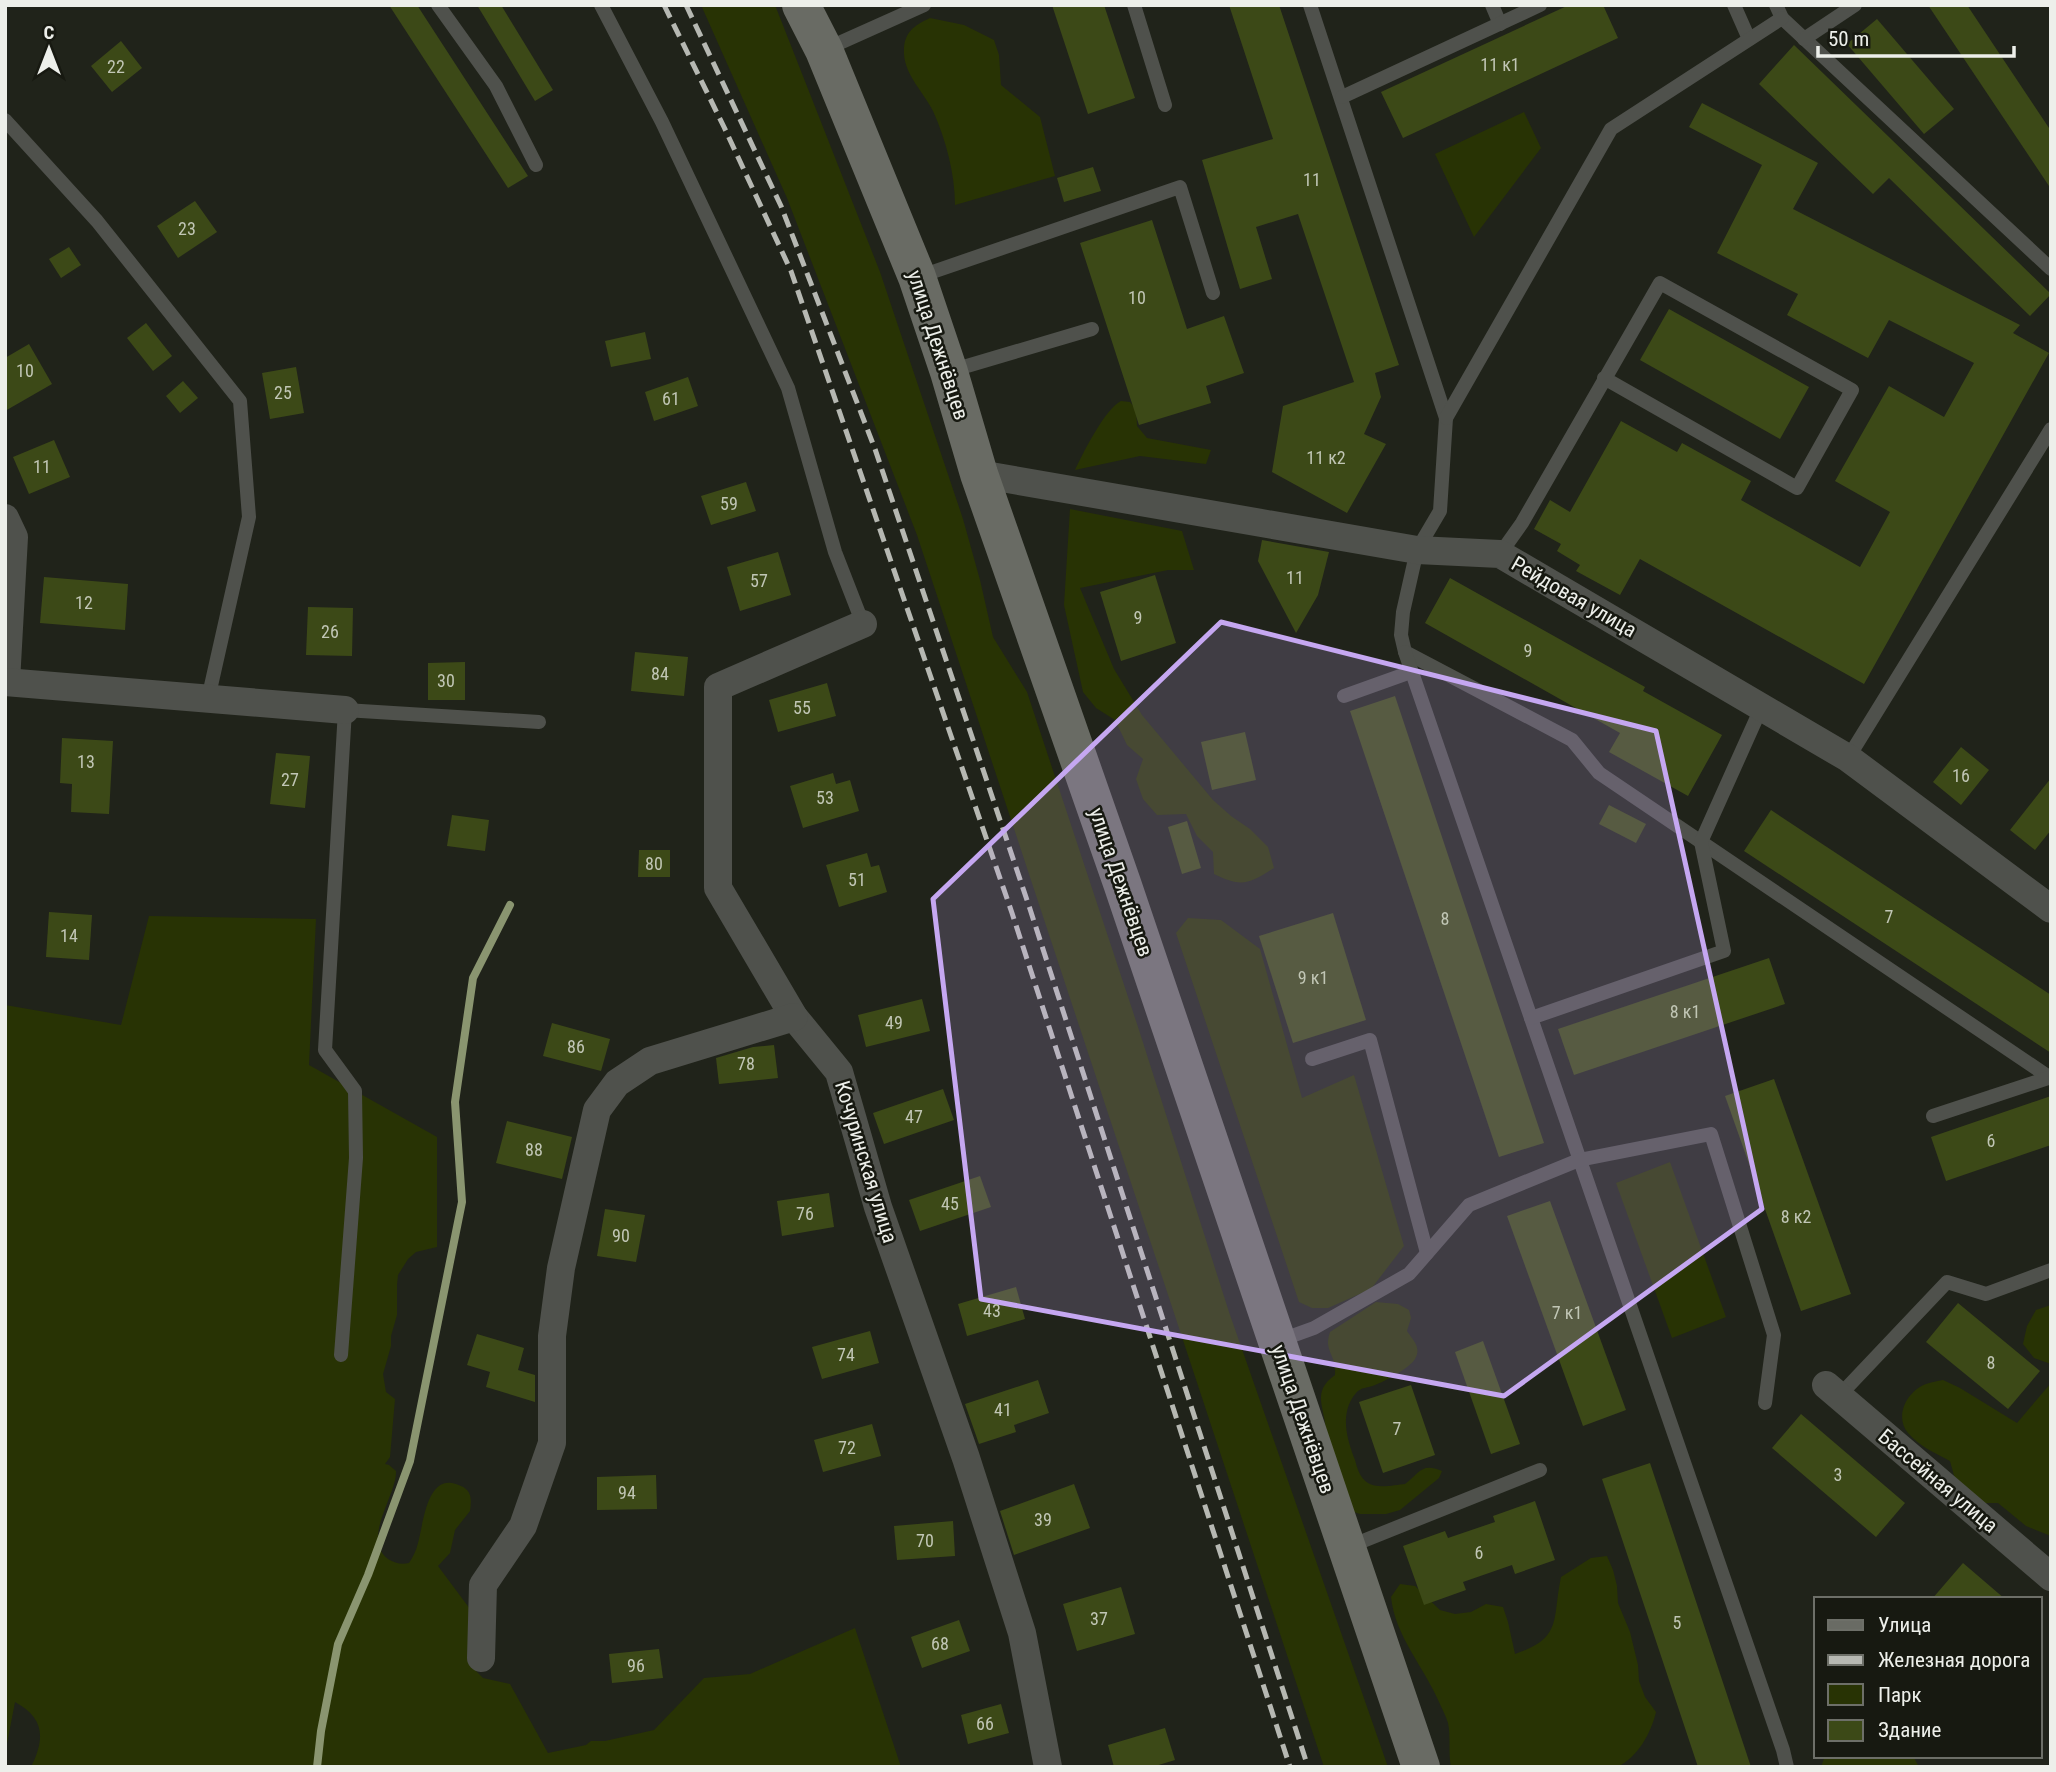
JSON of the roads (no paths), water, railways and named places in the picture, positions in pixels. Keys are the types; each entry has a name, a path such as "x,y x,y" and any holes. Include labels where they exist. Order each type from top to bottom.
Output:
{"main road":[{"name":"улица Дежнёвцев","path":"800,5 824,50 917,277 979,474 1122,883 1421,1767"}],"street":[{"name":"Рейдовая улица","path":"979,474 1417,550 1500,554 1848,758 2051,909"},
{"path":"5,518 15,537 6,686 345,710"},
{"name":"Кочуринская улица","path":"863,624 718,687 718,888 794,1017 839,1072 878,1207 966,1458 1021,1633 1048,1767"},
{"path":"481,1658 483,1585 523,1526 552,1443 552,1336 561,1268 597,1110 617,1083 650,1061 794,1017"},
{"name":"Бассейная улица","path":"1832,1390 2051,1577"}],"lane":[{"path":"438,5 496,86 536,165"},
{"path":"601,5 662,122 788,388 835,552 863,624"},
{"path":"1134,5 1164,105"},
{"path":"1310,5 1446,418 1440,511 1417,550 1403,612 1401,635 1405,652 1787,1767"},
{"path":"1492,5 1500,24"},
{"path":"1342,97 1540,5"},
{"path":"1734,5 1749,39"},
{"path":"1804,39 1855,5"},
{"path":"824,50 920,6"},
{"path":"1446,418 1611,129 1749,39 1779,11 1804,39 2051,269"},
{"path":"5,120 97,222 240,401 248,517 208,699"},
{"path":"917,277 1180,187 1213,293"},
{"path":"1500,554 1522,523 1604,378 1660,283 1852,390 1797,488 1604,378"},
{"path":"948,372 1093,329"},
{"path":"1848,758 2051,429"},
{"path":"1405,652 1572,740 1599,774 2050,1077"},
{"path":"1344,696 1411,672"},
{"path":"1531,1018 1724,951 1701,842 1762,706"},
{"path":"341,1355 356,1158 355,1091 324,1050 345,710 539,722"},
{"path":"1312,1059 1370,1040 1427,1253"},
{"path":"1933,1116 2050,1077"},
{"path":"1277,1342 1314,1328 1409,1274 1469,1205 1580,1160 1711,1134 1774,1335 1765,1403"},
{"path":"1832,1390 1947,1282 1986,1294 2051,1270"},
{"path":"1347,1547 1540,1470"}],"waterway":[{"path":"317,1767 321,1731 338,1644 368,1575 410,1461 462,1202 455,1102 473,978 510,905"}],"railway":[{"path":"664,5 791,271 1012,913 1290,1767"},
{"path":"686,5 781,206 875,449 1030,909 1308,1767"}]}
